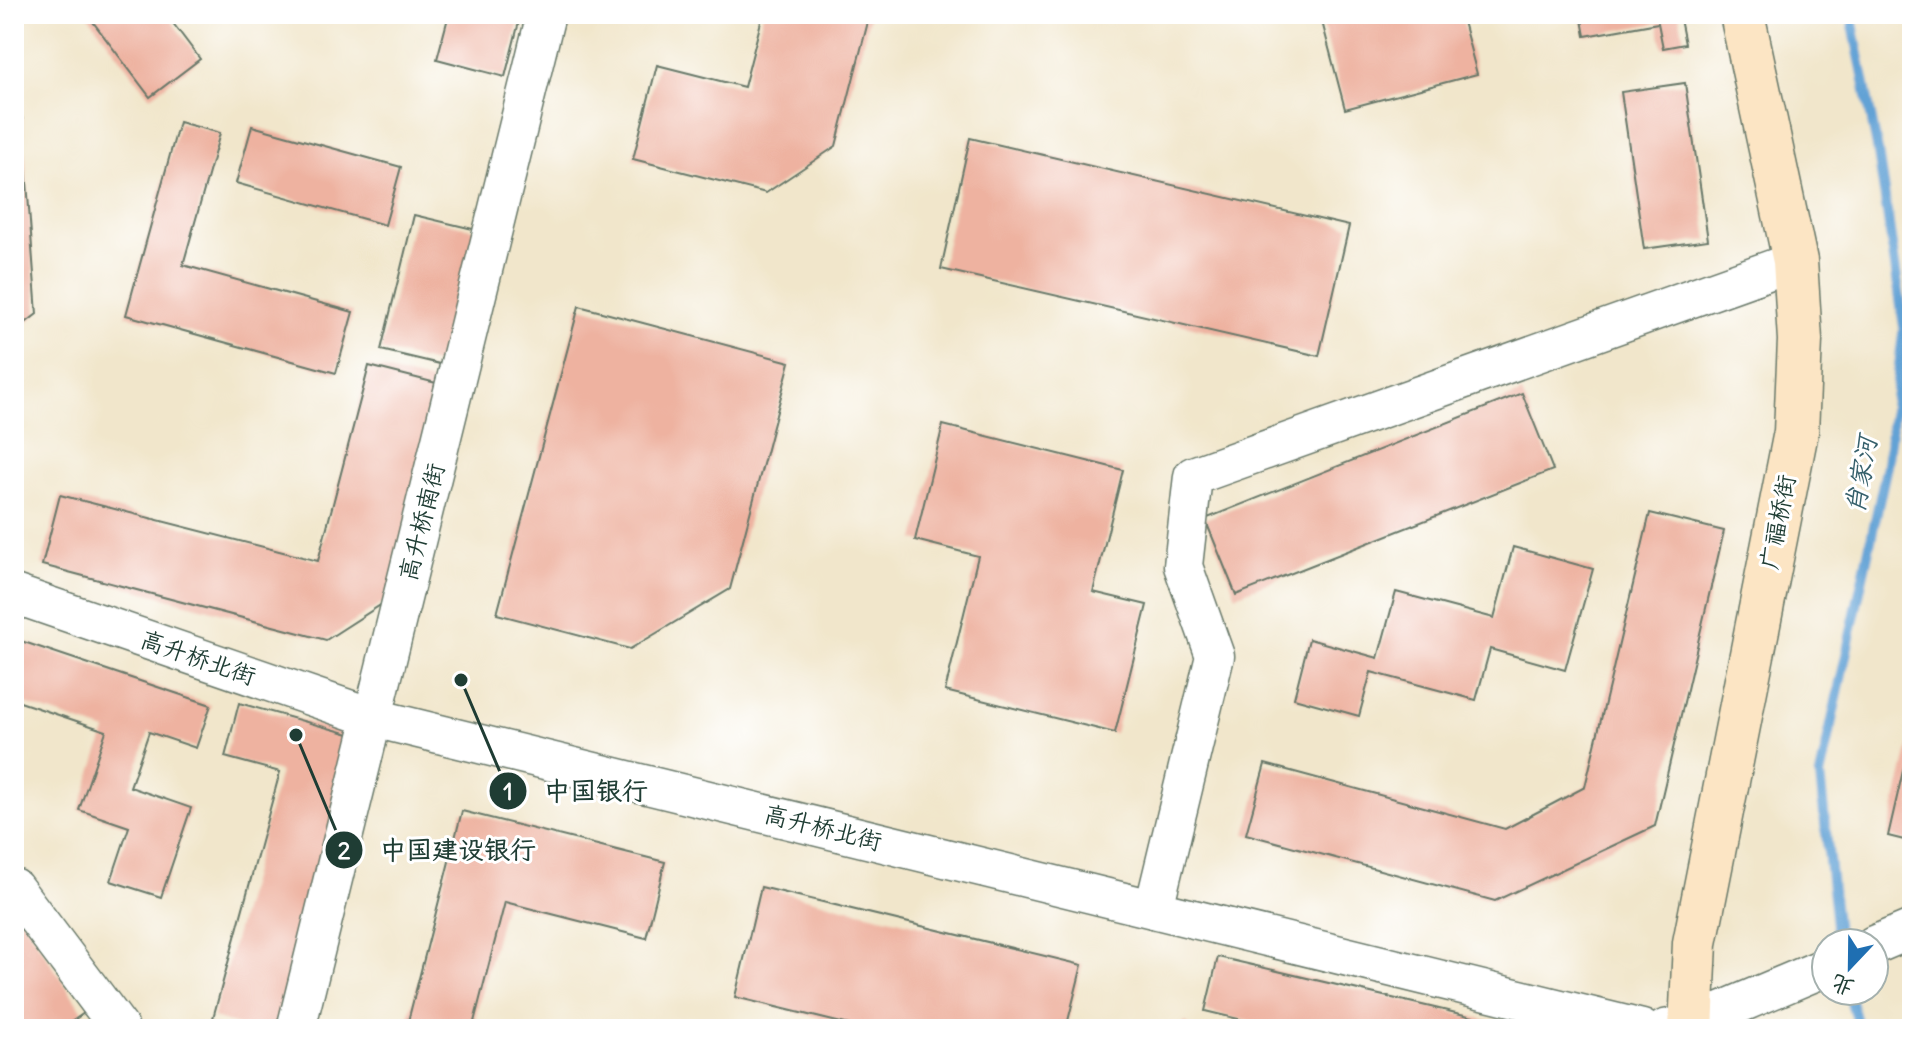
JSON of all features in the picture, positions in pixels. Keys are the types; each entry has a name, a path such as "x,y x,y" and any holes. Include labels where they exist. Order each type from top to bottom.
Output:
{"main road":[{"name":"广福桥街","path":"1682,1027 1695,943 1796,432 1800,340 1795,261 1742,14"}],"street":[{"name":"高升桥南街","path":"296,1029 546,14"},
{"path":"1154,908 1215,656 1183,566 1193,476 1795,261"},
{"name":"高升桥北街","path":"14,594 374,718 1642,1029"},
{"path":"14,888 120,1029"},
{"path":"1890,938 1912,929"},
{"path":"1682,1027 1810,973"}],"building":[{"path":"87,14 166,14 200,59 150,97"},
{"path":"449,14 521,14 505,77 437,59"},
{"path":"763,14 870,14 836,146 766,193 633,159 657,65 744,87"},
{"path":"1320,14 1461,14 1477,74 1345,109"},
{"path":"1581,14 1679,14 1685,44 1663,48 1658,23 1585,36"},
{"path":"14,37 37,314 14,332"},
{"path":"1685,83 1708,240 1644,249 1621,92"},
{"path":"179,122 220,133 183,265 353,312 336,373 126,315"},
{"path":"252,126 401,167 385,225 236,183"},
{"path":"970,138 1349,226 1319,356 941,269"},
{"path":"414,215 477,230 444,365 381,350"},
{"path":"579,306 790,362 730,589 630,649 497,614"},
{"path":"369,366 444,385 388,600 326,640 42,565 60,495 318,561"},
{"path":"1522,393 1553,470 1236,595 1205,519"},
{"path":"943,425 1123,470 1093,592 1147,605 1115,733 945,691 978,556 915,540"},
{"path":"1650,513 1724,531 1655,826 1495,901 1246,834 1265,764 1505,829 1585,787"},
{"path":"1513,547 1593,569 1565,670 1490,649 1476,700 1371,672 1359,716 1294,698 1309,639 1378,658 1396,592 1494,618"},
{"path":"18,640 211,705 196,748 149,732 130,787 191,808 161,897 111,881 129,827 79,810 106,731 14,700 14,653"},
{"path":"239,703 360,737 280,1029 251,1029 213,1018 280,772 225,757"},
{"path":"1912,736 1912,842 1888,836"},
{"path":"462,811 665,862 646,938 505,902 474,1022 497,1029 406,1029"},
{"path":"761,887 1082,965 1066,1029 866,1029 735,997"},
{"path":"14,908 84,1013 61,1029 14,1029"},
{"path":"1218,957 1520,1029 1280,1029 1205,1011"},
{"path":"1187,1022 1189,1029 1171,1029"}],"waterway":[{"name":"肖家河","path":"1836,927 1820,776 1887,465 1904,326 1878,152 1851,14"},
{"name":"肖家河","path":"1853,1007 1859,1029"}],"place":[{"name":"中国银行","path":"461,680"},
{"name":"中国建设银行","path":"296,735"}]}
